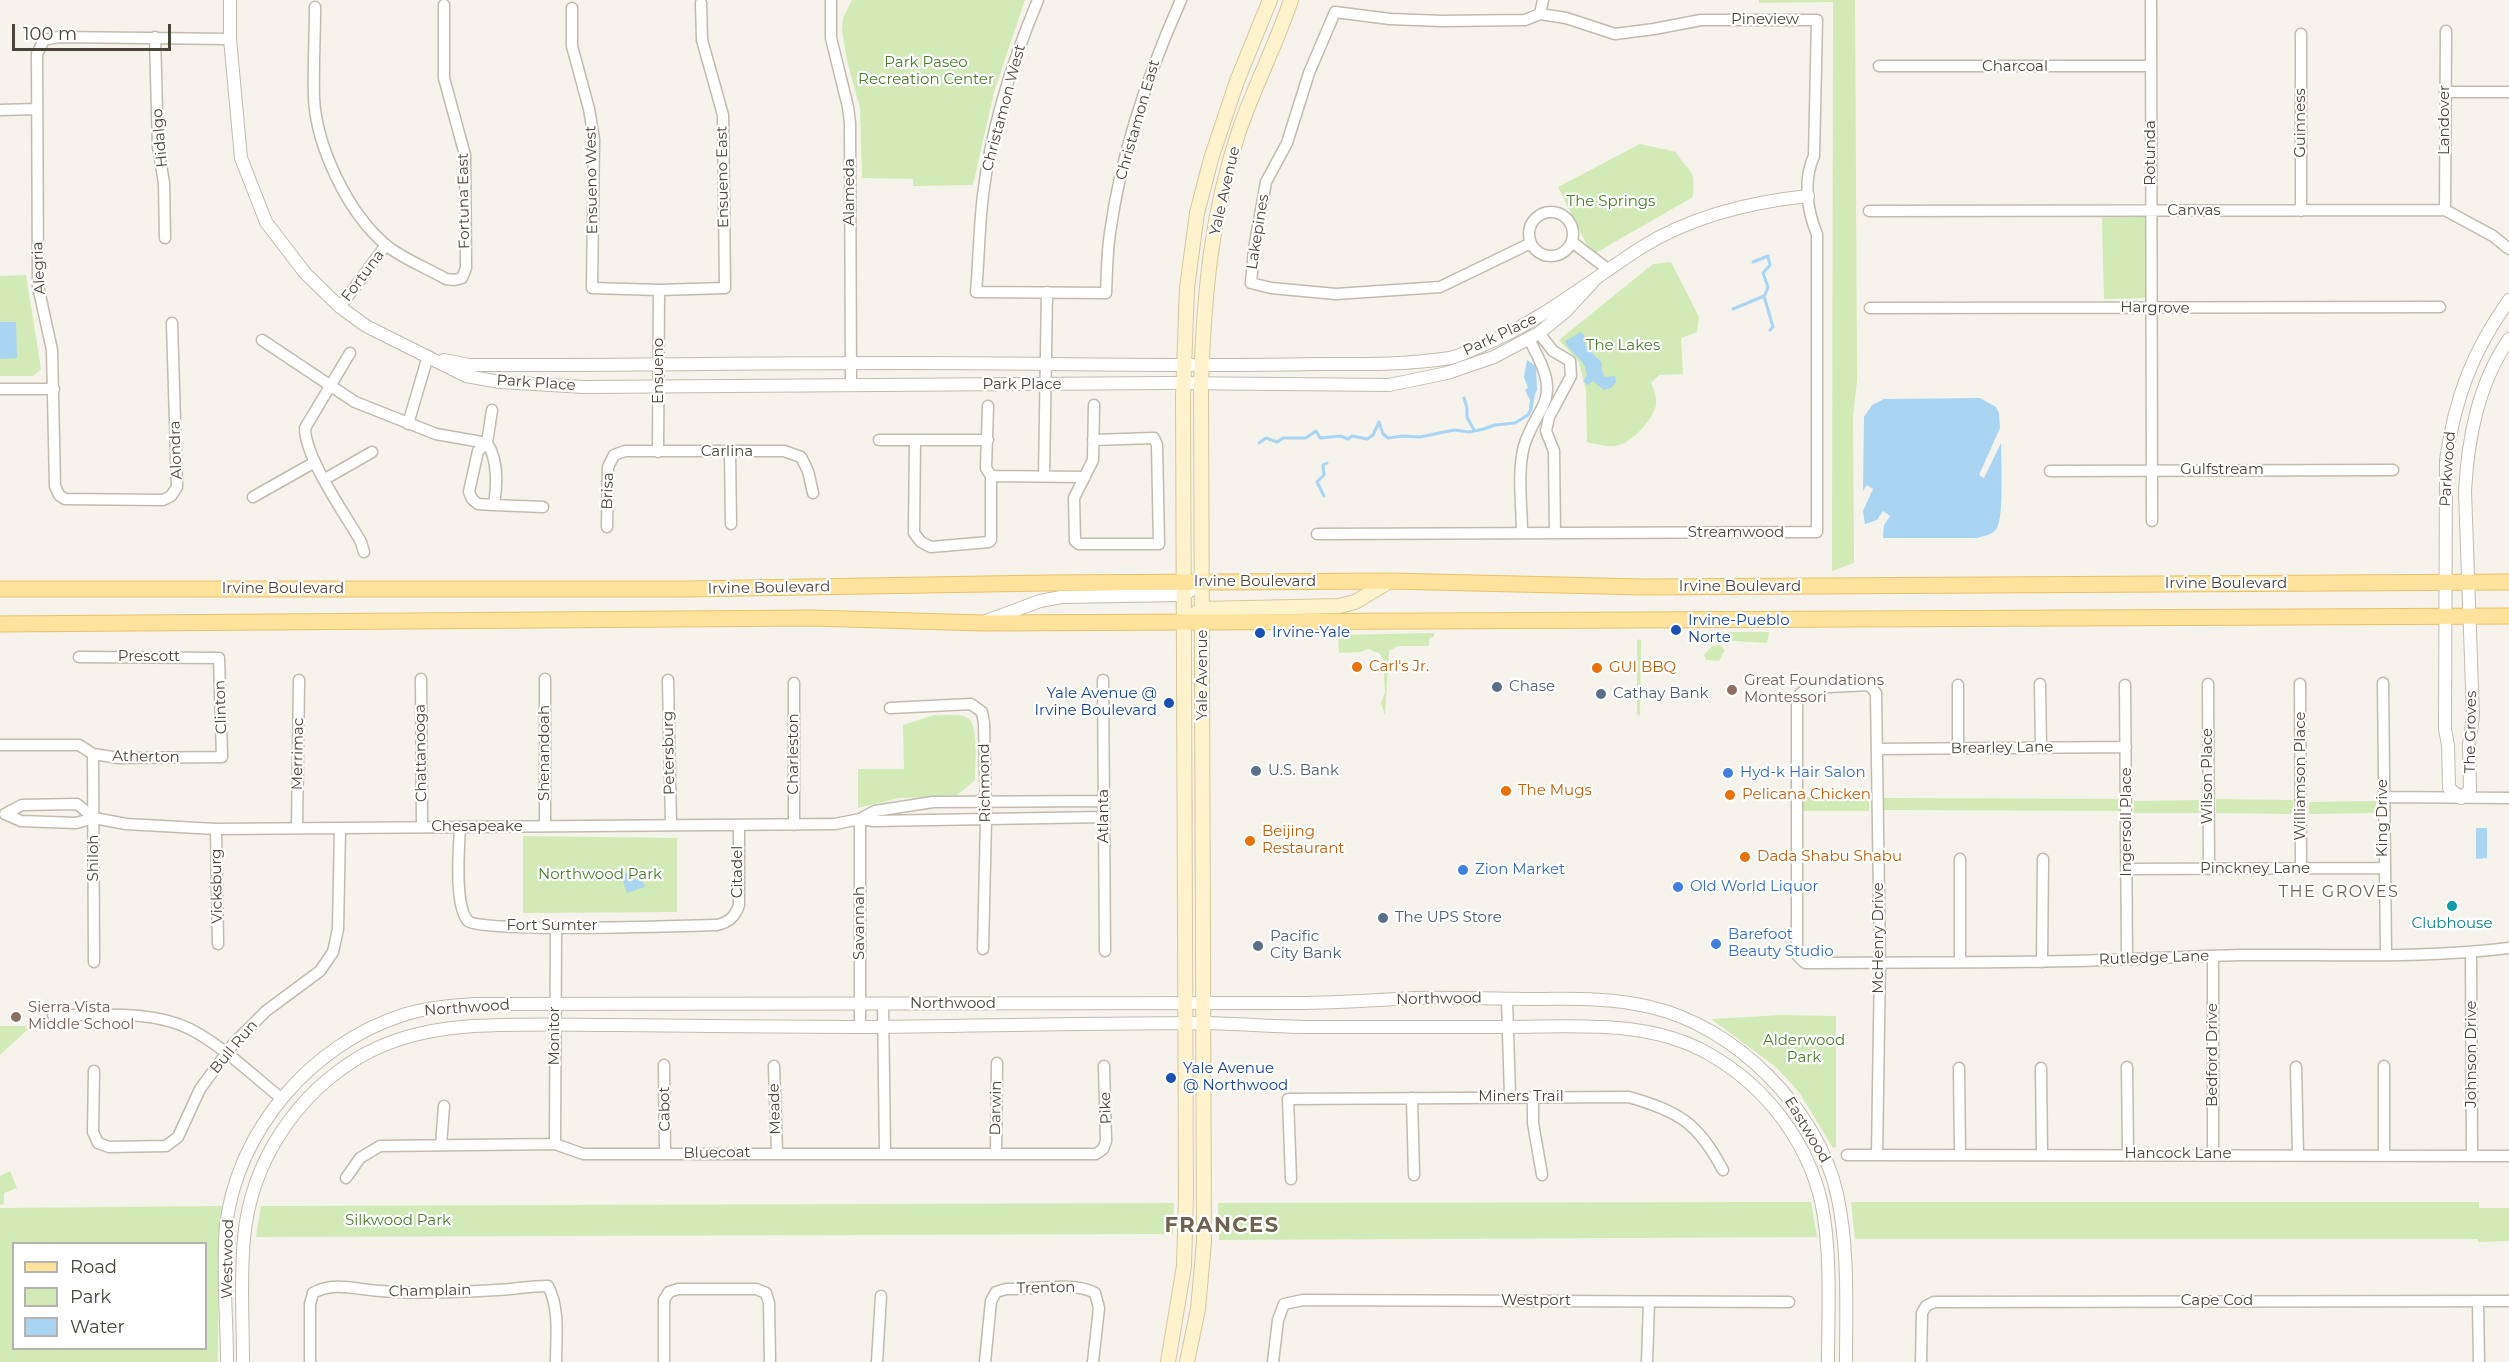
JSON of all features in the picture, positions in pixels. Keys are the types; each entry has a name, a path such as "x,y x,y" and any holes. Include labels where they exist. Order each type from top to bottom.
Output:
{"main road":[{"name":"Yale Avenue","path":"1168,1362 1180,1300 1185,1241 1183,366 1188,279 1197,213 1211,159 1233,92 1270,0"},
{"name":"Yale Avenue","path":"1187,1362 1198,1309 1204,1242 1201,383 1206,283 1225,180 1239,132 1291,0"},
{"name":"Irvine Boulevard","path":"0,589 1184,589 1202,582 1390,581 1619,587 2509,582"},
{"path":"1202,615 1339,606 1354,602 1390,581"},
{"name":"Irvine Boulevard","path":"0,624 777,618 982,623 1184,622 1202,615 2509,616"}],"street":[{"name":"Park Place","path":"230,0 230,39 241,158 266,222 305,273 340,307 389,339 466,376 500,381 584,387 1183,383 1389,385 1447,373 1494,357 1534,336 1566,311 1592,283"},
{"name":"Alameda","path":"831,0 831,38 849,115 851,386"},
{"name":"Christamon West","path":"1038,0 1024,35 992,143 983,195 976,292 1047,292"},
{"name":"Christamon East","path":"1047,292 1106,292 1110,234 1124,160 1155,59 1181,0"},
{"path":"1540,14 1544,0"},
{"name":"Rotunda","path":"2151,0 2152,521"},
{"name":"Ensueno East","path":"659,291 725,288 723,115 702,40 701,3"},
{"name":"Fortuna East","path":"386,245 446,279 462,278 466,268 465,155 444,78 444,5"},
{"path":"315,7 314,101 320,131 341,188 361,218 386,245"},
{"name":"Ensueno West","path":"572,8 572,45 579,77 590,109 594,139 592,288 659,291"},
{"name":"Pineview","path":"1335,12 1390,19 1443,21 1525,20 1540,14 1566,18 1615,34 1701,20 1817,20 1814,156 1809,168 1808,196"},
{"name":"Lakepines","path":"1335,12 1309,73 1287,143 1266,182 1251,270 1251,283 1271,288 1336,294 1440,287 1531,243"},
{"name":"Landover","path":"2445,210 2446,31"},
{"name":"Guinness","path":"2301,34 2301,211"},
{"path":"155,37 230,39"},
{"name":"Alegria","path":"59,495 55,486 52,350 38,286 37,54 44,40 155,37"},
{"name":"Hidalgo","path":"155,37 158,147 164,183 165,238"},
{"name":"Charcoal","path":"1879,66 2151,66"},
{"path":"2445,92 2509,92"},
{"path":"0,110 37,109"},
{"name":"Park Place","path":"428,356 469,365 1045,364 1183,366 1390,363 1452,357 1512,333 1592,283 1651,242 1697,220 1734,208 1774,199 1808,196"},
{"name":"Streamwood","path":"1317,534 1817,532 1817,234 1810,217 1808,196"},
{"name":"Canvas","path":"1869,211 2445,210 2493,236 2509,249"},
{"path":"1548,212 1561,214 1566,218 1572,230 1572,242 1567,249 1555,256 1540,253 1531,243 1529,236 1532,224 1536,218 1548,212"},
{"path":"1572,242 1609,270"},
{"name":"Fortuna","path":"340,307 386,245"},
{"name":"Ensueno","path":"658,452 659,291"},
{"path":"1044,477 1047,292"},
{"name":"Parkwood","path":"2444,615 2446,460 2452,422 2462,384 2477,350 2509,300"},
{"name":"Hargrove","path":"1870,308 2440,307"},
{"name":"Alondra","path":"59,495 65,499 153,501 171,496 177,487 172,324"},
{"path":"1534,336 1570,361 1571,376 1549,417 1546,430 1554,451 1555,533"},
{"path":"1522,533 1522,458 1532,426 1543,406 1547,383 1534,336"},
{"name":"Parkwood","path":"2469,581 2465,491 2472,424 2493,367 2509,339"},
{"path":"262,340 354,402 436,434 487,443 493,452 496,492 494,505"},
{"path":"350,353 305,428 305,438 315,462 361,542 364,552"},
{"path":"408,424 428,356"},
{"path":"0,389 54,389"},
{"path":"1093,440 1154,438 1157,445 1158,544 1079,544 1075,541 1074,498 1093,460 1093,440 1094,405"},
{"path":"915,440 914,533 921,542 931,547 988,542 991,540 991,476 986,468 988,406"},
{"path":"492,410 487,443 478,451 469,492 472,499 478,504 543,507"},
{"path":"879,440 988,440"},
{"name":"Carlina","path":"614,455 625,451 784,451 801,457 808,471 813,494"},
{"path":"325,479 372,452"},
{"path":"730,452 730,524"},
{"name":"Brisa","path":"607,528 608,466 614,455"},
{"path":"253,497 315,462"},
{"name":"Gulfstream","path":"2050,471 2393,470"},
{"path":"991,476 1085,477"},
{"name":"The Groves","path":"2444,615 2444,715 2448,745 2449,788 2461,798 2470,790 2469,745 2473,716 2469,581"},
{"path":"982,623 1040,601 1061,597 1184,589"},
{"name":"Prescott","path":"79,657 219,658"},
{"name":"Clinton","path":"219,658 222,757"},
{"name":"Chattanooga","path":"421,679 422,827"},
{"name":"Shenandoah","path":"545,679 545,826"},
{"name":"Merrimac","path":"297,828 298,680"},
{"name":"Petersburg","path":"668,680 670,825"},
{"name":"Atlanta","path":"1103,680 1105,951"},
{"name":"Charleston","path":"794,683 794,825"},
{"name":"King Drive","path":"2383,683 2383,868 2386,954"},
{"path":"2040,684 2041,747"},
{"name":"Wilson Place","path":"2208,684 2209,869"},
{"name":"Williamson Place","path":"2300,684 2301,868"},
{"path":"1958,685 1958,748"},
{"name":"Ingersoll Place","path":"2125,685 2127,958"},
{"name":"McHenry Drive","path":"1800,960 1797,956 1797,703 1804,690 1813,686 1872,687 1876,693 1880,962 1878,1155"},
{"name":"Richmond","path":"890,708 971,704 982,712 986,820 983,949"},
{"name":"Atherton","path":"0,745 79,745 93,754 119,758 222,757"},
{"name":"Brearley Lane","path":"1877,749 2126,747"},
{"name":"Shiloh","path":"93,754 94,962"},
{"path":"2384,797 2509,798"},
{"name":"Chesapeake","path":"94,818 77,804 22,805 5,814 21,821 76,823 94,818 126,824 216,829 794,825 835,824 860,819 875,811 933,802 1104,801"},
{"name":"Chesapeake","path":"860,819 874,821 1104,818"},
{"name":"Savannah","path":"860,819 860,1027"},
{"name":"Citadel","path":"733,918 738,905 739,825"},
{"name":"Fort Sumter","path":"460,827 460,905 467,920 479,926 717,925 733,918"},
{"name":"Bull Run","path":"94,1071 93,1132 98,1143 109,1147 166,1146 178,1137 200,1089 225,1053 266,1011 320,971 333,952 338,929 340,828"},
{"name":"Vicksburg","path":"216,829 218,944"},
{"path":"1960,859 1960,961"},
{"path":"2042,962 2043,859"},
{"name":"Pinckney Lane","path":"2127,869 2383,868"},
{"name":"Monitor","path":"555,1144 556,927"},
{"name":"Rutledge Lane","path":"1800,960 1805,963 2042,962 2213,956 2471,953 2509,948"},
{"name":"Johnson Drive","path":"2471,953 2472,1154"},
{"name":"Bedford Drive","path":"2213,956 2213,1154"},
{"path":"1506,999 1510,1096"},
{"name":"Northwood","path":"281,1098 316,1065 348,1041 380,1024 404,1014 437,1007 475,1004 1203,1003 1506,999 1607,1000 1652,1007"},
{"path":"883,1004 885,1152"},
{"name":"Eastwood","path":"1652,1007 1702,1027 1733,1046 1767,1074 1787,1095 1821,1148 1830,1169 1841,1216 1845,1250 1846,1362"},
{"path":"53,1016 148,1017 188,1028 225,1053 281,1098"},
{"name":"Northwood","path":"297,1109 341,1069 390,1041 418,1033 460,1028 555,1025 860,1027 1203,1023 1325,1028 1617,1028 1645,1032"},
{"name":"Eastwood","path":"1645,1032 1690,1044 1712,1056 1751,1083 1792,1132 1805,1156 1822,1206 1826,1235 1828,1362"},
{"name":"Darwin","path":"996,1153 997,1063"},
{"name":"Cabot","path":"664,1065 665,1153"},
{"name":"Meade","path":"774,1066 777,1152"},
{"name":"Pike","path":"1103,1149 1106,1132 1104,1066"},
{"path":"2384,1066 2384,1154"},
{"path":"2127,1067 2128,1154"},
{"path":"2296,1067 2298,1154"},
{"path":"1959,1068 1960,1155"},
{"path":"2041,1068 2042,1154"},
{"path":"1533,1097 1533,1123 1542,1175"},
{"name":"Miners Trail","path":"1291,1179 1288,1099 1629,1097 1681,1116 1700,1133 1723,1170"},
{"name":"Westwood","path":"227,1362 226,1226 236,1174 258,1133 281,1098"},
{"path":"1412,1098 1414,1175"},
{"path":"441,1145 444,1106"},
{"name":"Westwood","path":"243,1362 243,1257 246,1220 253,1190 267,1155 297,1109"},
{"name":"Bluecoat","path":"346,1178 360,1158 380,1146 555,1144 583,1154 885,1152 1096,1154 1103,1149"},
{"name":"Hancock Lane","path":"1847,1155 2472,1154 2509,1156"},
{"name":"Champlain","path":"310,1362 310,1304 313,1293 324,1287 336,1286 381,1291 499,1290 548,1286 556,1306 556,1362"},
{"name":"Trenton","path":"985,1362 991,1301 996,1292 1006,1289 1074,1287 1086,1288 1095,1293 1099,1308 1093,1362"},
{"path":"664,1362 664,1300 669,1292 678,1289 756,1289 766,1293 769,1303 770,1362"},
{"path":"877,1362 881,1296"},
{"name":"Westport","path":"1273,1362 1278,1320 1284,1304 1303,1300 1789,1302"},
{"path":"2478,1301 2479,1362"},
{"name":"Cape Cod","path":"1921,1362 1921,1322 1926,1306 1934,1302 2509,1301"},
{"path":"1647,1362 1649,1302"}],"green space":[{"name":"Park Paseo Recreation Center","path":"852,0 1025,0 994,92 973,185 913,186 913,179 862,178 860,108 847,61 842,31 843,18"},
{"path":"1759,0 1855,0 1857,380 1853,417 1854,563 1832,571 1833,2 1759,3"},
{"name":"The Springs","path":"1640,144 1676,152 1693,177 1693,197 1592,255 1558,187"},
{"path":"2145,217 2147,298 2104,299 2102,218"},
{"name":"The Lakes","path":"1671,262 1699,317 1697,332 1681,338 1683,374 1659,375 1651,383 1656,405 1650,418 1634,437 1621,445 1612,446 1587,442 1586,390 1579,362 1559,340 1653,264"},
{"path":"26,275 41,369 33,376 0,376 0,276"},
{"path":"1703,632 1769,632 1767,643 1703,639"},
{"path":"1434,633 1434,637 1429,638 1429,646 1398,646 1389,651 1385,715 1381,703 1385,692 1383,659 1380,654 1369,649 1339,653 1338,635"},
{"path":"1640,639 1640,716 1637,714 1637,641"},
{"path":"1720,645 1725,650 1719,661 1706,660 1704,655 1712,646"},
{"path":"934,715 965,716 971,722 976,746 975,780 956,796 899,798 858,808 858,769 904,769 903,725"},
{"path":"1802,797 1869,797 1869,811 1802,811"},
{"path":"1883,798 2119,799 2119,811 1883,810"},
{"path":"2216,799 2293,800 2293,814 2216,813"},
{"path":"2201,800 2201,813 2134,813 2134,801"},
{"path":"2376,801 2376,813 2309,814 2309,802"},
{"name":"Northwood Park","path":"523,836 677,838 677,912 523,913"},
{"name":"Alderwood Park","path":"1782,1015 1836,1016 1836,1147 1833,1148 1799,1092 1776,1067 1711,1019"},
{"path":"0,1026 26,1026 27,1030 0,1055"},
{"path":"10,1171 17,1188 4,1193 4,1204 0,1205 0,1176"},
{"path":"1811,1202 1817,1237 1219,1240 1218,1203"},
{"path":"1851,1202 2479,1202 2479,1208 2509,1208 2509,1241 2478,1242 2478,1239 1855,1239"},
{"name":"Silkwood Park","path":"1174,1203 1173,1234 256,1237 261,1206"},
{"path":"224,1206 219,1240 218,1362 0,1362 0,1208"}],"water":[{"path":"0,322 16,322 17,358 0,359"},
{"path":"1581,332 1588,339 1585,345 1602,363 1604,377 1615,376 1616,382 1611,388 1604,390 1593,381 1588,385 1583,381 1587,375 1584,365 1565,341"},
{"path":"1527,360 1536,366 1537,390 1532,411 1529,408 1530,400 1525,390 1528,388 1524,377"},
{"path":"1980,398 1996,407 1999,413 2000,428 1979,475 1984,478 2001,443 2001,512 1997,528 1988,535 1977,538 1883,538 1884,525 1890,516 1883,511 1877,520 1865,524 1863,511 1873,489 1867,485 1863,491 1864,417 1872,405 1884,399"},
{"path":"2476,828 2487,828 2487,858 2476,859"},
{"path":"630,872 633,880 642,878 645,887 627,893 621,875"}],"waterway":[{"path":"1753,262 1768,256 1770,265 1763,273 1768,287 1765,295"},
{"path":"1733,309 1764,296 1773,327 1770,330"},
{"path":"1464,398 1467,417 1474,430"},
{"path":"1259,443 1266,438 1277,442 1283,438 1306,438 1316,431 1320,438 1341,436 1348,439 1352,436 1367,439 1373,435 1379,422 1383,434 1388,438 1420,437 1454,430 1469,432 1495,425 1515,423 1528,415 1531,409"},
{"path":"1324,496 1317,482 1324,475 1323,465 1327,463"}],"place":[{"name":"Irvine-Pueblo Norte","path":"1676,630"},
{"name":"Irvine-Yale","path":"1260,633"},
{"name":"Carl's Jr.","path":"1357,667"},
{"name":"GUI BBQ","path":"1597,668"},
{"name":"Chase","path":"1497,687"},
{"name":"Great Foundations Montessori","path":"1732,690"},
{"name":"Cathay Bank","path":"1601,694"},
{"name":"Yale Avenue @ Irvine Boulevard","path":"1169,703"},
{"name":"U.S. Bank","path":"1256,771"},
{"name":"Hyd-k Hair Salon","path":"1728,773"},
{"name":"The Mugs","path":"1506,791"},
{"name":"Pelicana Chicken","path":"1730,795"},
{"name":"Beijing Restaurant","path":"1250,841"},
{"name":"Dada Shabu Shabu","path":"1745,857"},
{"name":"Zion Market","path":"1463,870"},
{"name":"Old World Liquor","path":"1678,887"},
{"name":"Clubhouse","path":"2452,906"},
{"name":"The UPS Store","path":"1383,918"},
{"name":"Barefoot Beauty Studio","path":"1716,944"},
{"name":"Pacific City Bank","path":"1258,946"},
{"name":"Sierra Vista Middle School","path":"16,1017"},
{"name":"Yale Avenue @ Northwood","path":"1171,1078"}],"district":[{"name":"THE GROVES","path":"2339,892"},
{"name":"FRANCES","path":"1222,1226"}]}
